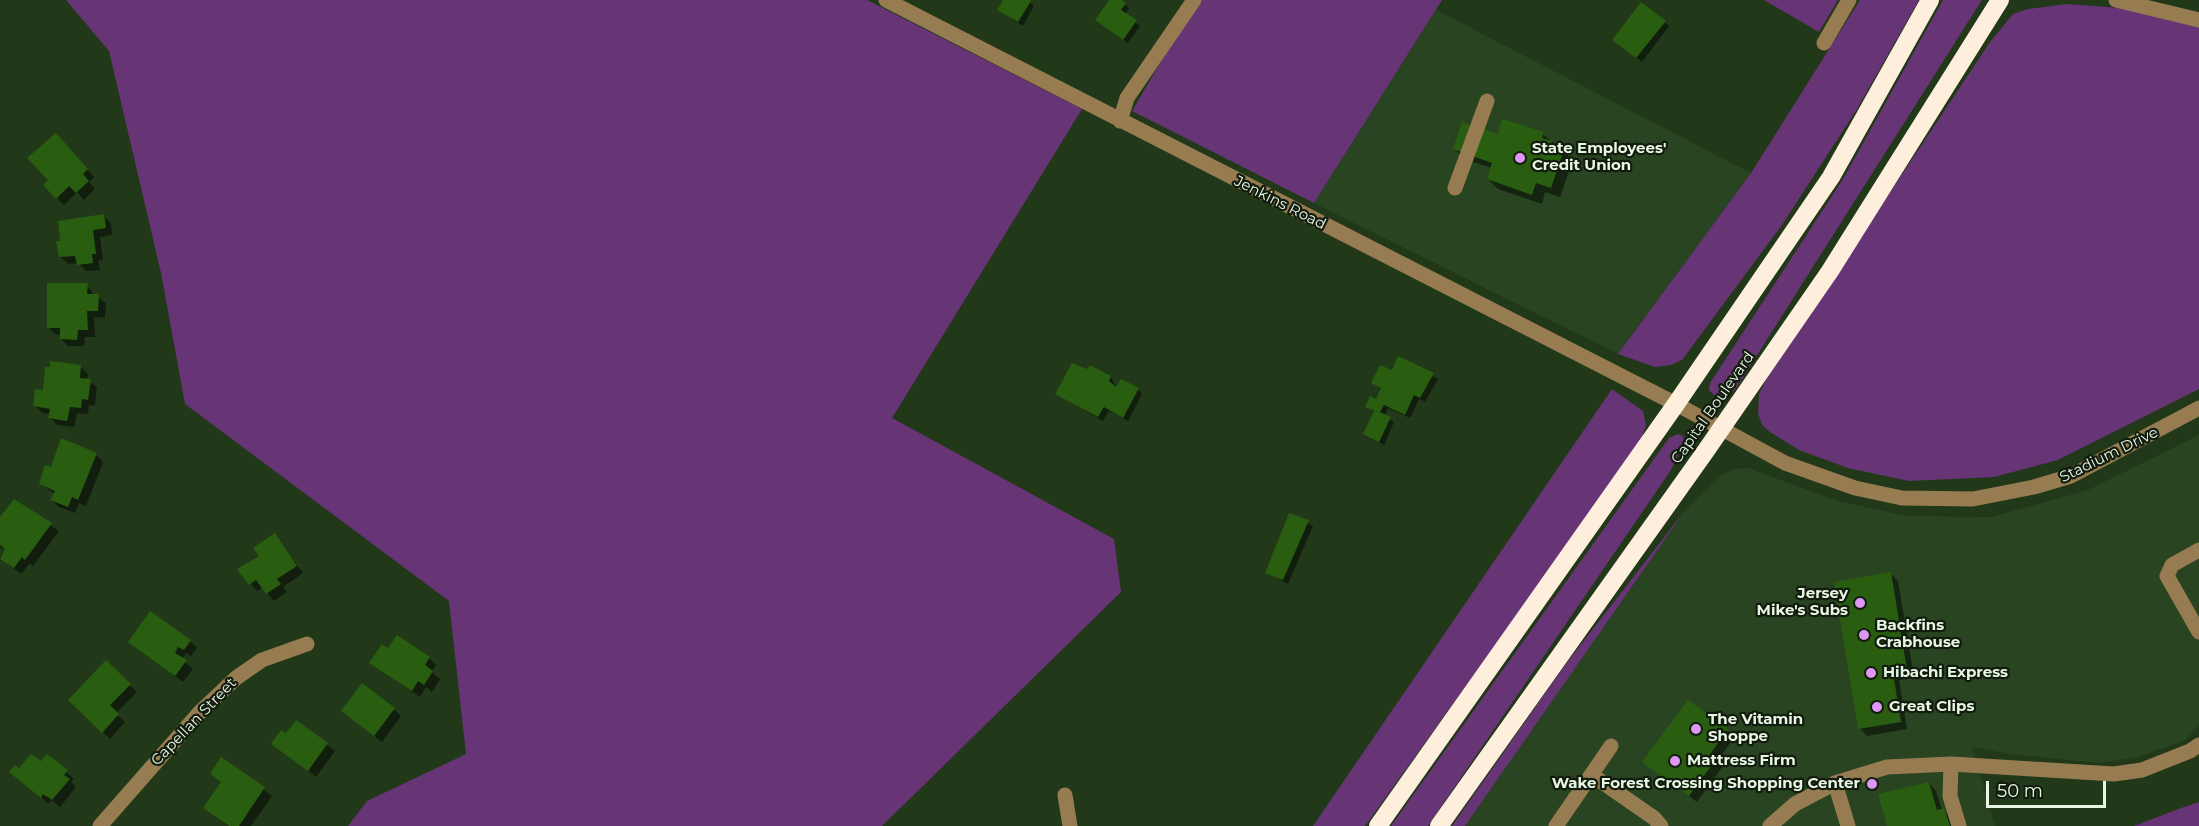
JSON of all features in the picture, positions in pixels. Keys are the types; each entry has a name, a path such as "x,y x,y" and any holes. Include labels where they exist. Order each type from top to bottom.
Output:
{"highway":[{"path":"1378,826 1676,404 1831,177 1930,0"},
{"name":"Capital Boulevard","path":"1439,826 1830,271 2000,0"}],"street":[{"name":"Jenkins Road","path":"886,0 1676,404"},
{"path":"1120,121 1127,98 1194,0"},
{"path":"1824,43 1850,0"},
{"path":"2116,0 2199,20"},
{"path":"1455,188 1487,101"},
{"name":"Stadium Drive","path":"1676,404 1720,430 1785,463 1855,488 1902,498 1973,499 2071,476 2199,408"},
{"path":"2199,550 2172,565 2168,576 2199,632"},
{"name":"Capellan Street","path":"100,826 200,712 236,678 262,660 307,644"},
{"path":"1770,826 1795,804 1835,783 1887,767 1951,764 2114,774 2142,770 2190,751 2199,745"},
{"path":"1556,826 1611,746"},
{"path":"1951,764 1950,796 1959,826"},
{"path":"1592,775 1654,818 1660,826"},
{"path":"1835,783 1848,826"},
{"path":"1065,795 1070,826"}],"shaded area":[{"path":"66,0 867,0 1082,109 892,418 1114,539 1121,592 882,826 348,826 367,801 466,754 449,601 185,404 161,273 109,51"},
{"path":"1197,0 1442,0 1314,203 1132,111"},
{"path":"1764,0 1838,0 1819,32"},
{"path":"1860,0 1919,0 1857,109 1782,225 1682,360 1671,365 1655,367 1618,354 1751,173"},
{"path":"1943,0 1982,0 1735,390 1717,398 1709,390 1710,383 1843,179"},
{"path":"2067,4 2120,8 2199,27 2199,389 2058,460 1994,477 1909,481 1848,468 1799,450 1770,432 1762,425 1758,413 1759,394 1768,376 1990,42 2013,14 2028,9"},
{"path":"1436,10 1751,173 1618,354 1314,203"},
{"path":"1612,389 1643,411 1646,425 1639,446 1365,826 1313,826"},
{"path":"1678,434 1683,436 1684,442 1671,470 1428,826 1391,826 1669,438"},
{"path":"2199,435 2199,726 2185,740 2139,757 2099,763 2010,754 1972,747 1995,826 1465,826 1686,509 1721,476 1734,469 1748,468 1838,501 1907,516 1991,517 2088,490"},
{"path":"1686,509 1465,826 1452,826 1565,665"},
{"path":"2199,802 2199,826 2134,826 2181,808"}],"building":[{"path":"1003,0 1031,1 1018,22 997,10"},
{"path":"1109,0 1122,0 1126,3 1121,10 1137,20 1123,40 1095,20"},
{"path":"1641,2 1666,21 1636,58 1612,40"},
{"path":"1502,119 1544,132 1542,138 1552,141 1551,145 1564,149 1551,188 1536,183 1532,195 1487,179 1492,163 1453,149 1462,122 1498,134"},
{"path":"56,133 88,169 83,174 89,181 76,193 69,186 56,199 43,185 48,180 27,158"},
{"path":"104,214 106,228 93,230 96,254 92,254 93,263 77,265 75,256 59,257 56,241 60,241 58,221"},
{"path":"47,283 88,283 87,294 99,294 98,311 87,311 88,330 78,330 77,340 60,339 60,328 47,328"},
{"path":"1398,356 1434,373 1420,398 1414,395 1405,415 1384,405 1380,412 1391,417 1379,442 1363,434 1374,411 1365,407 1370,396 1376,399 1381,388 1371,383 1380,365 1392,370"},
{"path":"50,361 81,365 80,378 91,379 88,400 82,399 81,408 70,407 67,421 48,418 50,409 33,406 35,389 43,390 45,367 50,367"},
{"path":"1072,363 1087,369 1090,365 1111,376 1109,381 1116,387 1121,379 1139,388 1123,418 1104,407 1098,417 1055,394"},
{"path":"61,438 97,453 78,500 72,497 68,507 50,500 55,491 39,484 45,465 51,467"},
{"path":"14,499 52,523 25,560 22,557 14,568 0,559 5,549 0,545 0,517"},
{"path":"1289,513 1309,520 1283,580 1265,573"},
{"path":"275,533 297,566 277,579 281,584 266,594 256,580 249,585 237,569 259,556 253,548"},
{"path":"1891,572 1907,670 1893,673 1901,722 1858,729 1834,582"},
{"path":"150,611 191,640 184,650 178,647 175,653 187,660 175,676 128,642"},
{"path":"397,635 430,657 425,665 433,671 424,685 418,681 412,691 369,663 382,644 388,648"},
{"path":"106,660 131,684 110,705 119,714 102,733 68,700"},
{"path":"362,683 395,708 374,736 341,711"},
{"path":"1688,700 1728,729 1711,753 1717,758 1689,796 1642,762"},
{"path":"296,720 328,743 308,771 271,744 281,730 286,733"},
{"path":"31,754 41,761 47,754 68,770 64,775 70,779 52,800 43,794 41,798 9,772 15,765 19,768"},
{"path":"221,757 265,787 239,826 229,826 203,808 221,782 210,774"},
{"path":"1929,782 1937,810 1944,808 1950,826 1887,826 1878,794"}],"place":[{"name":"State Employees' Credit Union","path":"1520,158"},
{"name":"Jersey Mike's Subs","path":"1860,603"},
{"name":"Backfins Crabhouse","path":"1864,635"},
{"name":"Hibachi Express","path":"1871,673"},
{"name":"Great Clips","path":"1877,707"},
{"name":"The Vitamin Shoppe","path":"1696,729"},
{"name":"Mattress Firm","path":"1675,761"},
{"name":"Wake Forest Crossing Shopping Center","path":"1872,784"}]}
